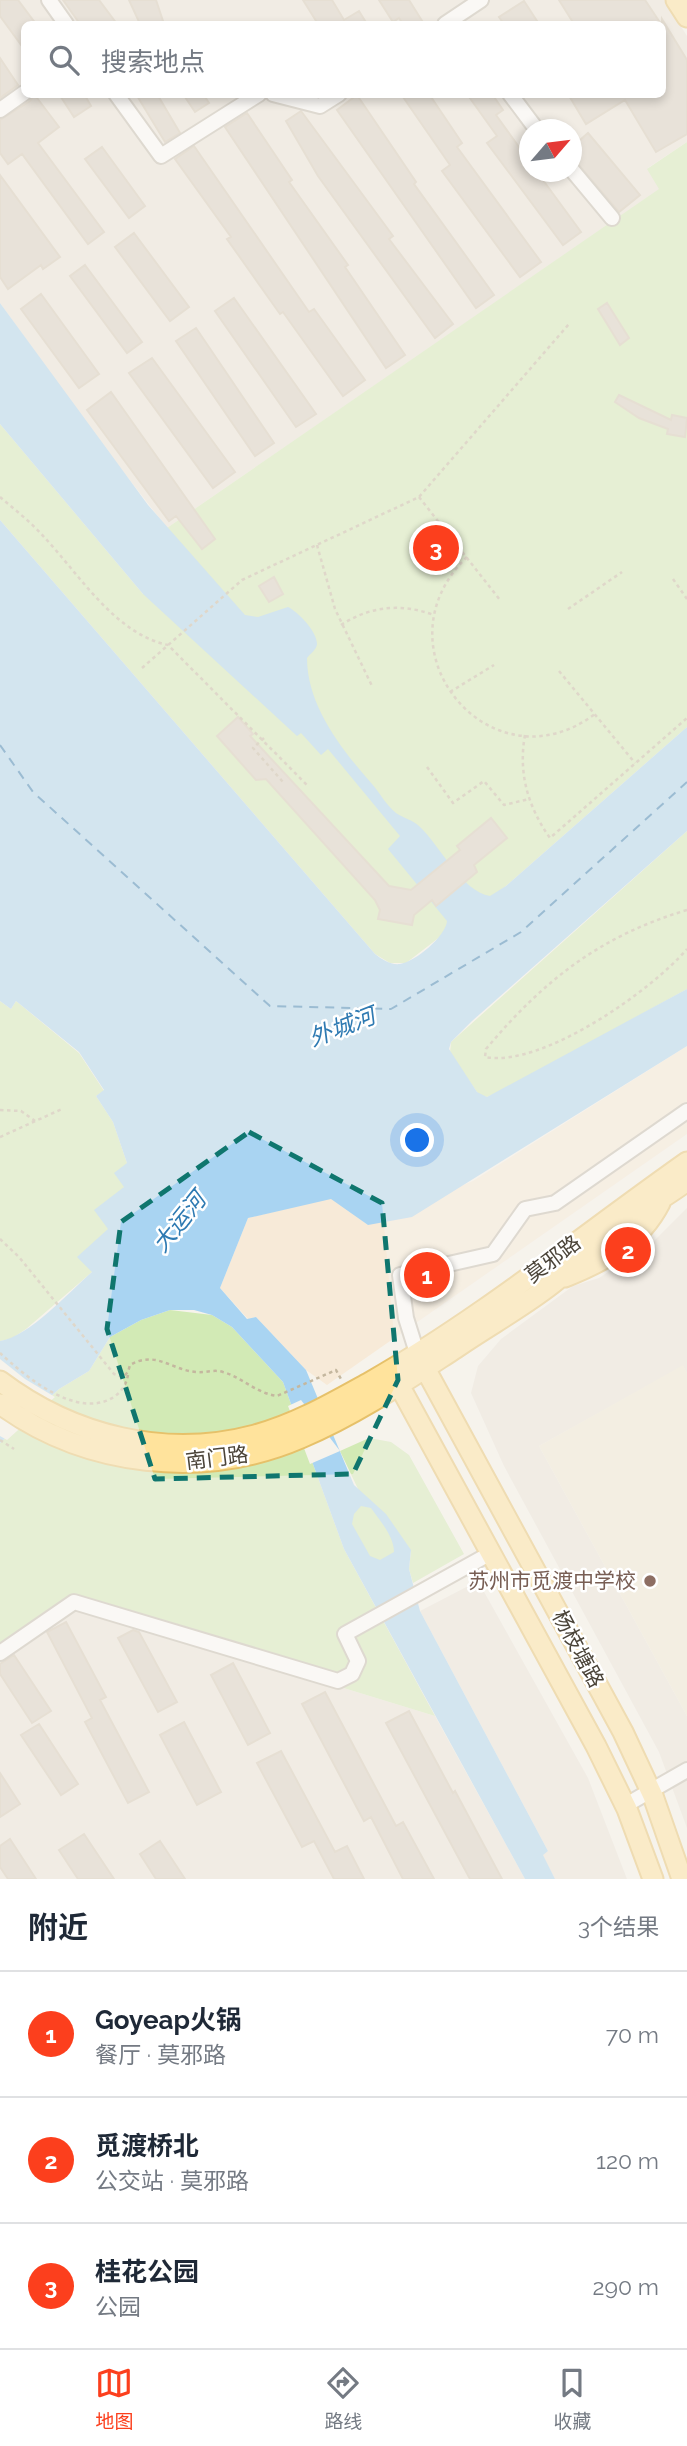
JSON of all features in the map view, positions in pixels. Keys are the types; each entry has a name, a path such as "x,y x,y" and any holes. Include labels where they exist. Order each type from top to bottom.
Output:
{"main road":[{"path":"676,0 687,17"},
{"name":"莫邪路","path":"421,1361 548,1265 574,1242 687,1161"},
{"name":"莫邪路","path":"421,1361 557,1280 584,1270 628,1244 653,1218 662,1199 687,1181"},
{"name":"南门路","path":"0,1404 44,1431 81,1446 121,1457 161,1462 202,1462 252,1455 300,1439 333,1412 421,1361"},
{"name":"杨枝塘路","path":"421,1361 623,1732 651,1791 682,1879"},
{"name":"南门路","path":"0,1381 50,1413 88,1429 129,1440 170,1444 212,1443 253,1436 333,1412 349,1393 395,1377"},
{"name":"杨枝塘路","path":"395,1377 626,1805 653,1879"}],"street":[{"path":"49,0 64,21"},
{"path":"456,21 481,0"},
{"path":"0,110 21,95"},
{"path":"119,98 161,156 253,98"},
{"path":"288,98 320,106 333,98"},
{"path":"513,98 529,119"},
{"path":"582,182 612,218"},
{"path":"421,1361 406,1318 400,1275 493,1254 525,1209 555,1203 687,1111"},
{"path":"0,1653 74,1602 338,1681 352,1674 358,1661 345,1634 491,1553"},
{"path":"626,1805 687,1770"}],"path":[{"path":"142,668 230,590 253,574 419,497 569,324"},
{"path":"0,497 43,535 110,610 131,627 157,642 168,645 264,738 307,785"},
{"path":"419,497 500,600"},
{"path":"317,545 341,625 372,685"},
{"path":"467,557 446,583 434,615 432,633 435,659 450,692 468,712 482,722 525,736 562,731 595,714"},
{"path":"568,610 622,572"},
{"path":"673,579 687,599"},
{"path":"341,625 367,611 386,607 415,609 434,615"},
{"path":"450,692 494,665"},
{"path":"559,671 636,763"},
{"path":"525,736 523,764 529,799 550,838 687,718"},
{"path":"264,738 253,748 283,782"},
{"path":"427,767 453,803 484,780 504,805 529,799"},
{"path":"687,910 624,933 567,967 513,1017 486,1049 485,1057 515,1055 574,1034 660,977 687,949"},
{"path":"0,1137 62,1109"},
{"path":"0,1110 20,1111 36,1122"},
{"path":"0,1239 19,1257 114,1374 123,1377 128,1373"},
{"path":"0,1353 63,1398 86,1404 104,1402 125,1387 130,1365 139,1360 154,1358 184,1370 223,1372 266,1395 277,1396 336,1370 349,1393"},
{"path":"0,1440 14,1449"}],"highlighted area":[{"path":"249,1132 382,1203 398,1380 353,1474 155,1479 107,1329 121,1222"}],"shaded area":[{"path":"0,0 664,0 687,36 687,142 648,168 660,189 167,528 97,438 0,303"},
{"path":"687,1046 687,1134 327,1385 306,1370 256,1317 248,1319 220,1288 248,1218 332,1198 368,1225 473,1181"},
{"path":"687,1208 687,1373 683,1366 539,1446 687,1716 687,1828 659,1752 504,1466 471,1393 478,1366 501,1339 573,1286 599,1278 652,1243"},
{"name":"苏州市觅渡中学校","path":"683,1365 687,1373 687,1716 539,1446"},
{"path":"478,1581 588,1778 627,1879 555,1879 542,1854 548,1851 420,1611"},
{"path":"77,1606 435,1716 525,1879 0,1879 0,1658"}],"green space":[{"path":"687,142 687,727 506,886 406,963 390,963 375,954 0,520 0,424 143,594 202,568 167,528 659,189 647,169"},
{"path":"687,831 687,989 515,1084 487,1097 479,1095 450,1053 451,1042"},
{"path":"0,1001 11,1009 16,1001 79,1053 104,1091 96,1096 113,1122 127,1163 124,1187 92,1272 26,1329 11,1339 0,1341"},
{"path":"170,1310 212,1315 232,1327 283,1382 344,1549 435,1716 77,1606 0,1658 0,1443 59,1389 89,1371 110,1337 141,1320"},
{"path":"369,1438 391,1442 409,1455 464,1554 413,1583 409,1569 411,1551 366,1569 340,1511 359,1491 340,1451"}],"water":[{"path":"0,303 148,505 245,615 258,617 288,607 306,622 314,633 317,644 307,658 313,693 338,742 389,806 419,826 461,877 480,893 490,896 506,886 687,727 687,831 472,1021 451,1042 449,1049 477,1092 487,1097 687,989 687,1046 412,1217 368,1225 331,1199 248,1218 220,1288 247,1319 256,1317 306,1370 354,1485 386,1514 411,1550 409,1569 420,1611 548,1851 543,1855 555,1879 525,1879 344,1549 283,1382 232,1327 212,1315 194,1310 170,1310 141,1320 110,1337 89,1371 59,1389 0,1443 0,1341 11,1338 36,1323 92,1272 77,1257 108,1229 94,1210 124,1187 114,1173 127,1163 113,1122 96,1096 104,1090 79,1052 16,1001 11,1009 0,1001 0,520 375,954 393,964 406,962 436,941 447,921 388,849 400,836 328,749 321,755 301,733 297,736 143,594 0,424","holes":["361,1506 371,1508 392,1540 394,1552 380,1560 370,1556 352,1524 354,1514"]}],"pier":[{"path":"0,1359 25,1379 55,1397 7,1440 0,1436"},
{"path":"301,1400 340,1451 310,1464 288,1406"}],"building":[{"path":"0,0 18,0 34,21 21,21 21,45 0,16"},
{"path":"63,0 99,0 115,21 78,21"},
{"path":"129,0 156,0 163,21 139,21"},
{"path":"303,0 332,0 344,20 359,11 365,21 316,21"},
{"path":"379,0 409,0 422,21 401,21 399,18 392,21"},
{"path":"559,0 645,0 659,21 572,21"},
{"path":"524,1 537,21 502,21 499,17"},
{"path":"666,26 687,60 687,134 656,152 625,100 586,124 570,98 666,98"},
{"path":"0,58 18,85 0,98"},
{"path":"37,98 59,127 38,143 104,232 88,244 22,154 8,164 0,153 0,120"},
{"path":"62,98 86,98 91,106 74,117"},
{"path":"138,98 159,98 180,133 165,142"},
{"path":"186,98 206,98 209,103 195,112"},
{"path":"353,98 359,98 416,182 414,184 494,295 476,308 337,110"},
{"path":"404,98 432,98 462,143 457,147 541,262 520,277 442,171 450,165"},
{"path":"470,98 495,98 503,110 496,115 519,147 519,182 544,182 581,232 563,245 487,143 497,136"},
{"path":"301,111 393,236 389,239 453,324 435,338 318,176 286,121"},
{"path":"247,113 292,180 289,182 348,265 345,267 405,355 386,368 225,127"},
{"path":"588,133 640,195 619,212 582,169 582,138"},
{"path":"194,146 309,312 314,309 365,380 343,396 283,312 280,314 227,239 231,237 175,159"},
{"path":"102,147 145,206 129,218 85,159"},
{"path":"0,175 60,257 43,269 41,265 8,289 0,277"},
{"path":"134,233 189,307 170,321 115,247"},
{"path":"85,265 142,342 127,353 70,276"},
{"path":"41,294 99,374 79,388 21,309"},
{"path":"234,298 316,414 296,427 215,311"},
{"path":"607,303 629,338 620,345 598,309"},
{"path":"196,328 274,443 255,456 176,341"},
{"path":"152,358 235,472 213,488 129,373"},
{"path":"111,392 215,539 202,549 176,516 169,521 87,410"},
{"path":"619,395 671,420 672,415 687,418 685,437 667,434 668,429 639,418 615,402"},
{"path":"274,577 283,594 269,602 259,586"},
{"path":"238,717 253,734 250,736 389,886 411,890 460,850 457,846 491,818 507,838 474,865 477,872 436,906 432,900 414,915 412,925 378,919 380,910 375,900 266,779 256,780 217,736"},
{"path":"66,1622 106,1697 100,1700 149,1792 128,1803 85,1722 92,1718 47,1632"},
{"path":"133,1630 139,1632 177,1702 158,1712 118,1638"},
{"path":"14,1655 51,1711 32,1723 0,1674 0,1664"},
{"path":"233,1663 270,1733 248,1745 211,1675"},
{"path":"325,1692 396,1826 403,1822 434,1879 403,1879 371,1817 364,1821 302,1704"},
{"path":"409,1711 502,1879 470,1879 386,1723"},
{"path":"184,1722 221,1792 197,1805 160,1735"},
{"path":"39,1724 78,1784 61,1795 21,1735"},
{"path":"281,1751 335,1852 347,1846 364,1879 334,1879 314,1841 302,1847 257,1763"},
{"path":"0,1773 20,1804 0,1817"},
{"path":"84,1834 114,1879 78,1879 59,1850"},
{"path":"10,1839 36,1879 8,1879 0,1867 0,1846"},
{"path":"160,1841 185,1879 156,1879 140,1854"}],"ferry route":[{"path":"0,745 33,792 270,1006 391,1009 521,932 687,782"}],"place":[{"name":"桂花公园","path":"436,548"},
{"name":"觅渡桥北","path":"628,1250"},
{"name":"Goyeap火锅","path":"427,1275"},
{"name":"苏州市觅渡中学校","path":"650,1581"}],"water label":[{"name":"外城河","path":"342,1027"},
{"name":"大运河","path":"179,1222"}]}
